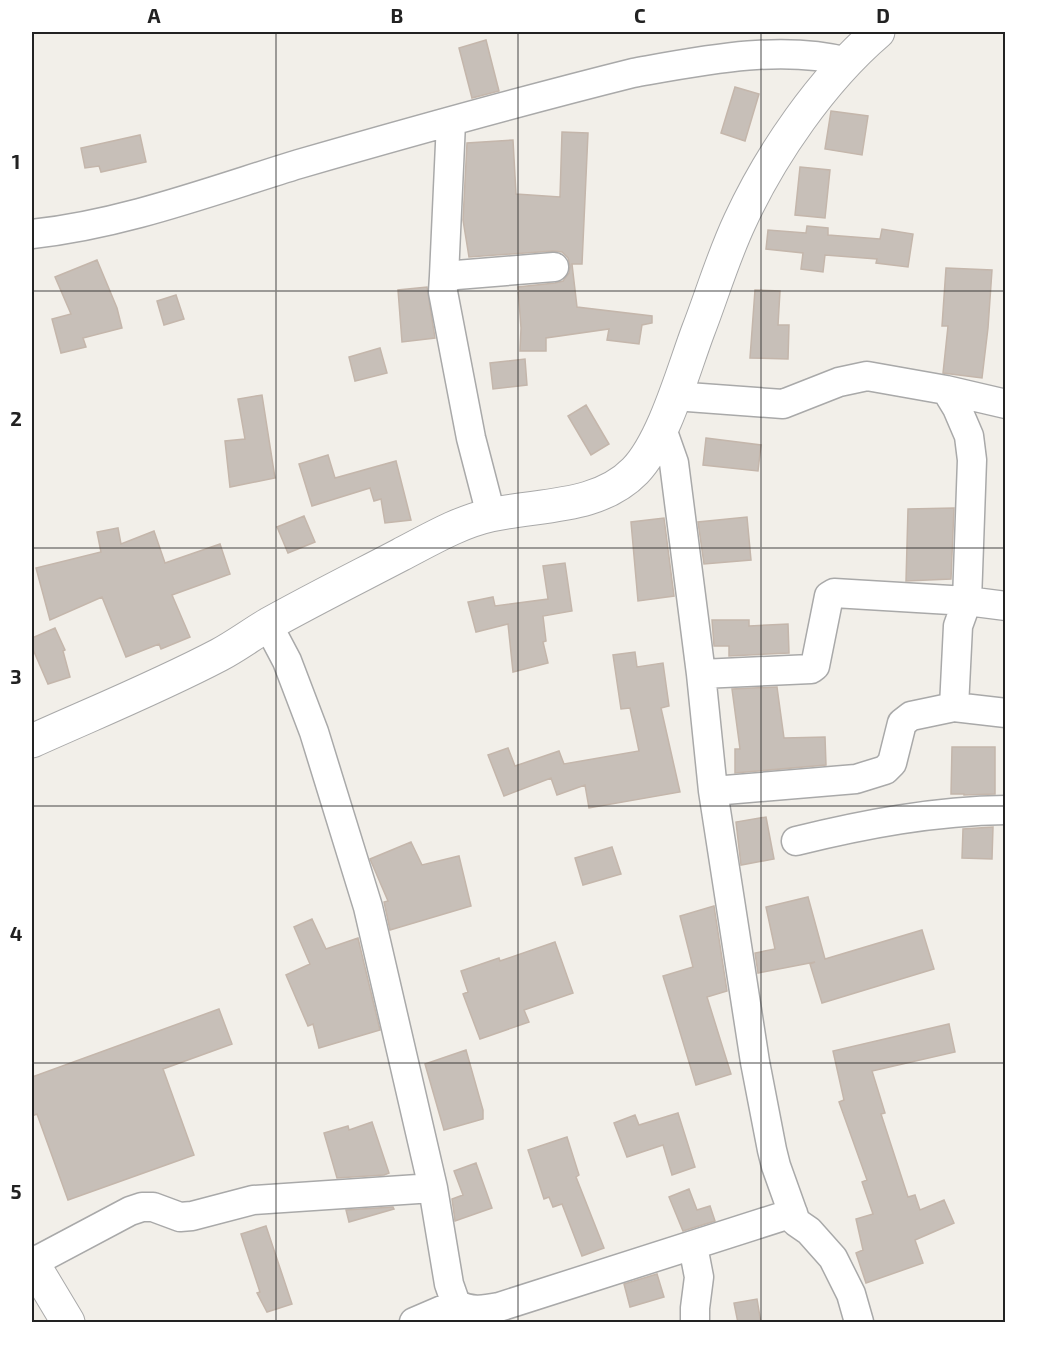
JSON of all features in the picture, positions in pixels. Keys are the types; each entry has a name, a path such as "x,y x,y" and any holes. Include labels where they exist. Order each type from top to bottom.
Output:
{"street":[{"path":"32,741 148,690 221,654 268,625 448,531 490,515 556,506 599,494 636,471 662,429 740,221 770,165 804,114 848,62 878,32"},
{"path":"32,234 69,230 147,212 300,164 613,78 682,64 728,58 791,55 831,57 848,62"},
{"path":"451,122 443,292 471,438 490,515"},
{"path":"444,276 554,267"},
{"path":"674,396 783,404 840,382 867,376 946,390 1005,404"},
{"path":"946,390 969,436 972,460 967,601 958,626 954,707"},
{"path":"662,429 674,463 701,674 713,791 755,1062 776,1166 796,1222 809,1232 833,1258 851,1294 859,1323"},
{"path":"701,674 811,669 815,666 829,596 834,593 967,601 1005,606"},
{"path":"268,625 287,661 314,732 368,907 433,1188 449,1284 456,1304 467,1310 499,1307 793,1213"},
{"path":"713,791 856,779 872,775 885,770 892,763 902,723 911,716 954,707 1005,713"},
{"path":"796,841 864,824 972,810 1005,810"},
{"path":"69,1323 32,1262 130,1211 142,1207 180,1216 192,1216 253,1200 433,1188"},
{"path":"693,1245 699,1277 694,1308 695,1323"},
{"path":"414,1323 456,1304"}],"building":[{"path":"486,40 499,91 472,98 459,48"},
{"path":"735,87 759,94 745,141 721,133"},
{"path":"831,111 868,116 862,155 825,149"},
{"path":"562,132 588,133 582,264 572,264 577,307 652,316 652,323 642,325 639,344 607,340 609,329 546,338 546,351 520,351 518,287 563,281 569,273 568,258 562,252 553,251 469,257 463,220 467,143 513,140 516,194 560,197"},
{"path":"140,135 146,162 101,172 99,166 85,168 81,148"},
{"path":"800,167 830,170 825,218 795,215"},
{"path":"807,226 828,228 828,235 880,239 882,229 913,234 908,267 876,263 877,259 825,255 823,272 801,269 803,253 766,249 768,230 806,233"},
{"path":"97,260 117,308 122,328 83,338 86,347 61,353 52,319 71,314 55,277"},
{"path":"946,268 992,270 982,378 943,373 948,326 942,326"},
{"path":"427,287 435,338 402,342 398,290"},
{"path":"755,290 780,291 778,325 789,325 788,359 750,358"},
{"path":"176,295 184,319 164,325 157,301"},
{"path":"380,348 387,373 355,381 349,357"},
{"path":"525,359 527,385 493,389 490,363"},
{"path":"262,395 275,478 230,487 225,441 245,439 238,399"},
{"path":"586,405 609,444 591,455 568,416"},
{"path":"706,438 761,445 758,471 703,465"},
{"path":"328,455 335,478 396,461 411,520 385,523 381,499 374,501 370,488 312,506 299,464"},
{"path":"954,508 951,579 906,581 908,509"},
{"path":"304,516 315,542 288,553 277,527"},
{"path":"747,517 751,560 704,564 698,522"},
{"path":"664,518 674,596 638,601 631,522"},
{"path":"118,528 121,544 154,531 165,563 220,544 230,574 172,595 190,637 161,649 159,644 126,657 102,597 50,620 36,568 101,552 97,532"},
{"path":"565,563 572,611 543,616 546,641 543,642 548,663 513,672 508,624 476,632 468,602 493,597 495,606 548,599 543,566"},
{"path":"712,620 749,620 749,626 788,624 789,653 729,656 729,646 714,646"},
{"path":"55,628 65,650 63,651 70,677 48,684 32,647 32,638"},
{"path":"635,652 637,667 663,663 669,706 661,708 680,792 589,808 585,785 557,795 551,778 504,796 488,755 508,748 515,766 559,751 564,764 639,751 630,708 621,709 613,655"},
{"path":"777,687 784,738 825,737 826,765 735,773 735,749 740,749 732,689"},
{"path":"952,747 995,747 995,794 951,794"},
{"path":"766,817 774,859 741,865 736,822"},
{"path":"993,827 992,859 962,858 963,829"},
{"path":"411,842 422,865 459,856 471,906 390,930 384,902 388,901 370,859"},
{"path":"612,847 621,874 583,885 575,858"},
{"path":"808,897 825,959 922,930 934,969 822,1003 810,964 815,962 758,973 755,953 775,949 766,907"},
{"path":"714,906 727,991 707,997 731,1074 696,1085 663,976 693,967 680,916"},
{"path":"312,919 326,949 358,938 380,1030 319,1048 313,1024 308,1026 286,975 310,964 294,927"},
{"path":"555,942 573,993 524,1010 529,1022 480,1039 463,994 468,992 461,971 499,958 500,961"},
{"path":"219,1009 232,1044 163,1069 194,1155 68,1200 37,1114 32,1116 32,1077"},
{"path":"949,1024 955,1052 872,1071 885,1113 881,1114 908,1197 915,1195 920,1210 944,1200 954,1223 915,1240 923,1263 866,1283 856,1253 863,1250 856,1219 873,1214 862,1182 867,1180 839,1102 844,1100 833,1051"},
{"path":"466,1050 483,1110 483,1119 444,1130 425,1064"},
{"path":"678,1113 695,1167 672,1175 663,1145 627,1157 614,1123 635,1115 639,1125"},
{"path":"372,1122 389,1173 337,1178 324,1133 348,1126 349,1130"},
{"path":"567,1137 579,1175 576,1177 604,1248 582,1256 562,1204 553,1207 549,1197 544,1199 528,1150"},
{"path":"476,1163 492,1208 455,1221 452,1199 463,1195 454,1171"},
{"path":"689,1189 697,1210 710,1206 715,1221 683,1231 669,1197"},
{"path":"393,1207 394,1209 349,1222 346,1210"},
{"path":"266,1226 292,1304 267,1312 257,1293 260,1292 241,1234"},
{"path":"657,1274 664,1297 630,1307 624,1284"},
{"path":"757,1299 761,1323 738,1323 734,1303"}]}
